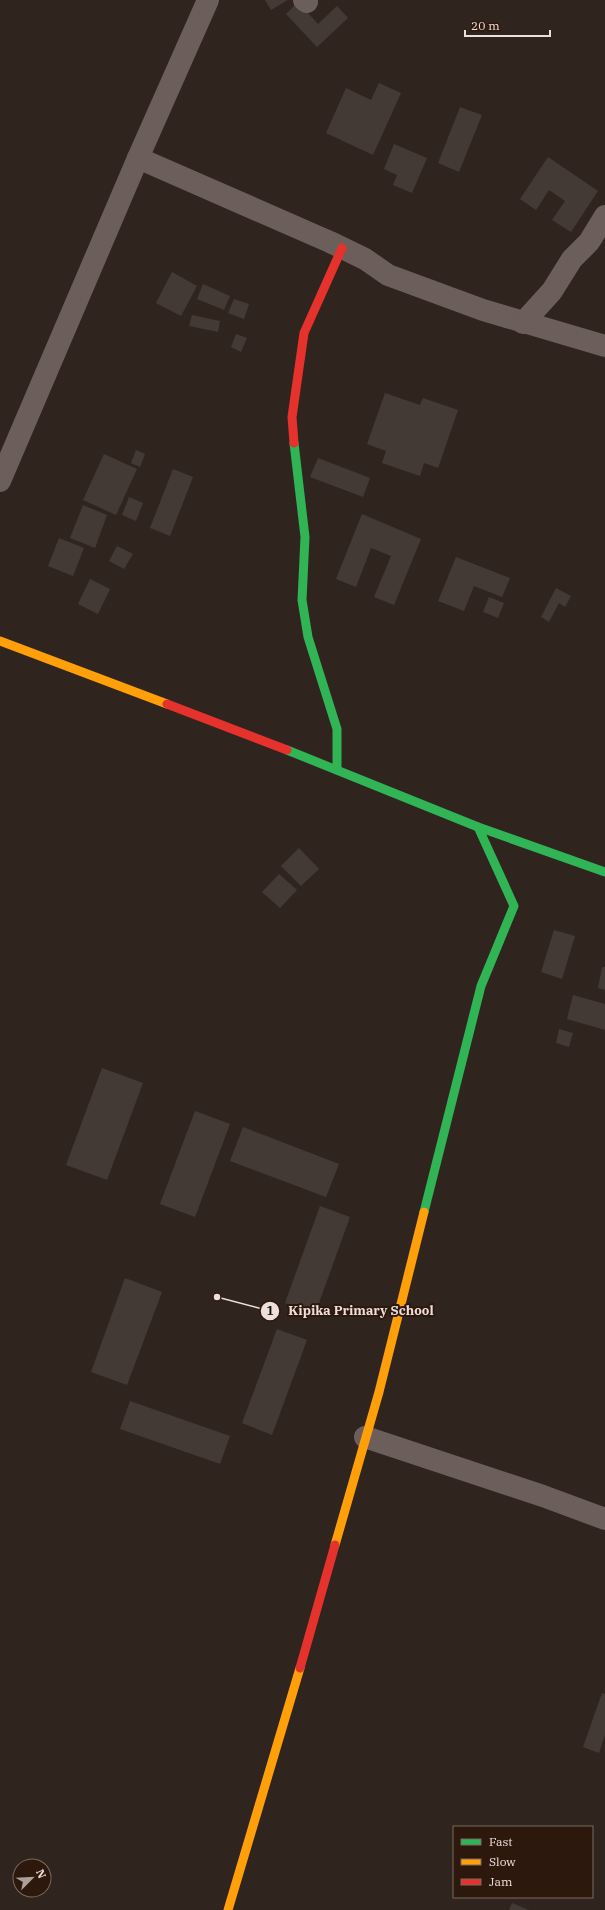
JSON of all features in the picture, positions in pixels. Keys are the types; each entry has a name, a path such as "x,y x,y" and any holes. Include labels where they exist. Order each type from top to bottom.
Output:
{"street":[{"path":"0,481 138,158 208,0"},
{"path":"138,158 342,248 365,259 388,275 483,310 605,346"},
{"path":"523,323 552,291 572,259 589,242 605,216"},
{"path":"336,769 337,729 308,637 302,600 305,537 296,470 292,417 304,333 342,248"},
{"path":"0,641 336,769 478,827 605,872"},
{"path":"228,1910 272,1765 379,1392 481,986 514,906 478,827"},
{"path":"365,1437 543,1496 605,1519"}],"building":[{"path":"265,0 288,0 271,10"},
{"path":"298,2 318,24 337,6 348,18 317,47 286,14"},
{"path":"379,83 401,93 373,155 326,133 346,88 371,100"},
{"path":"460,107 482,115 459,172 438,163"},
{"path":"394,144 427,158 412,193 393,185 397,175 384,169"},
{"path":"548,157 598,191 571,232 552,220 565,201 549,190 536,210 520,199"},
{"path":"172,272 197,286 181,316 156,303"},
{"path":"203,284 230,296 224,310 197,299"},
{"path":"234,299 249,304 244,319 228,313"},
{"path":"192,315 220,321 218,332 189,326"},
{"path":"236,334 247,338 241,352 231,347"},
{"path":"385,393 420,405 423,398 458,410 438,468 424,463 420,476 382,463 386,451 367,444"},
{"path":"136,450 145,454 140,467 131,463"},
{"path":"104,454 137,469 116,515 83,500"},
{"path":"318,458 370,478 363,497 310,477"},
{"path":"173,469 193,477 170,536 150,528"},
{"path":"129,497 143,503 136,521 122,515"},
{"path":"83,505 107,515 95,548 70,538"},
{"path":"362,514 421,539 394,605 374,597 391,556 371,548 356,587 336,579"},
{"path":"59,538 84,548 73,576 48,566"},
{"path":"117,546 133,554 124,569 109,561"},
{"path":"456,557 510,578 502,597 474,586 464,611 438,601"},
{"path":"90,579 110,589 98,614 78,604"},
{"path":"556,588 571,596 565,607 559,603 549,622 541,617"},
{"path":"489,597 504,603 498,618 483,612"},
{"path":"299,848 319,869 301,886 281,866"},
{"path":"279,874 297,890 280,908 262,892"},
{"path":"554,930 575,936 562,979 541,972"},
{"path":"602,967 605,967 605,990 598,988"},
{"path":"573,995 605,1004 605,1030 567,1019"},
{"path":"559,1029 573,1033 569,1047 556,1043"},
{"path":"102,1068 143,1083 107,1180 66,1165"},
{"path":"195,1111 230,1124 195,1217 160,1204"},
{"path":"243,1127 339,1164 326,1197 230,1161"},
{"path":"320,1206 350,1217 315,1314 285,1303"},
{"path":"125,1278 162,1292 127,1385 91,1372"},
{"path":"277,1329 307,1340 272,1435 242,1423"},
{"path":"130,1401 230,1436 220,1464 120,1429"},
{"path":"602,1693 605,1694 605,1735 599,1753 583,1747"},
{"path":"512,1903 529,1910 509,1910"}],"traffic: fast":[{"path":"294,443 305,537 302,600 308,637 337,729 337,769"},
{"path":"287,750 478,827 605,872"},
{"path":"424,1212 481,986 514,906 478,827"}],"traffic: slow":[{"path":"0,641 167,704"},
{"path":"335,1545 379,1392 424,1212"},
{"path":"228,1910 300,1668"}],"traffic: jam":[{"path":"294,443 292,417 304,333 342,248"},
{"path":"167,704 287,750"},
{"path":"300,1668 335,1545"}],"place":[{"name":"Kipika Primary School","path":"217,1297"}]}
